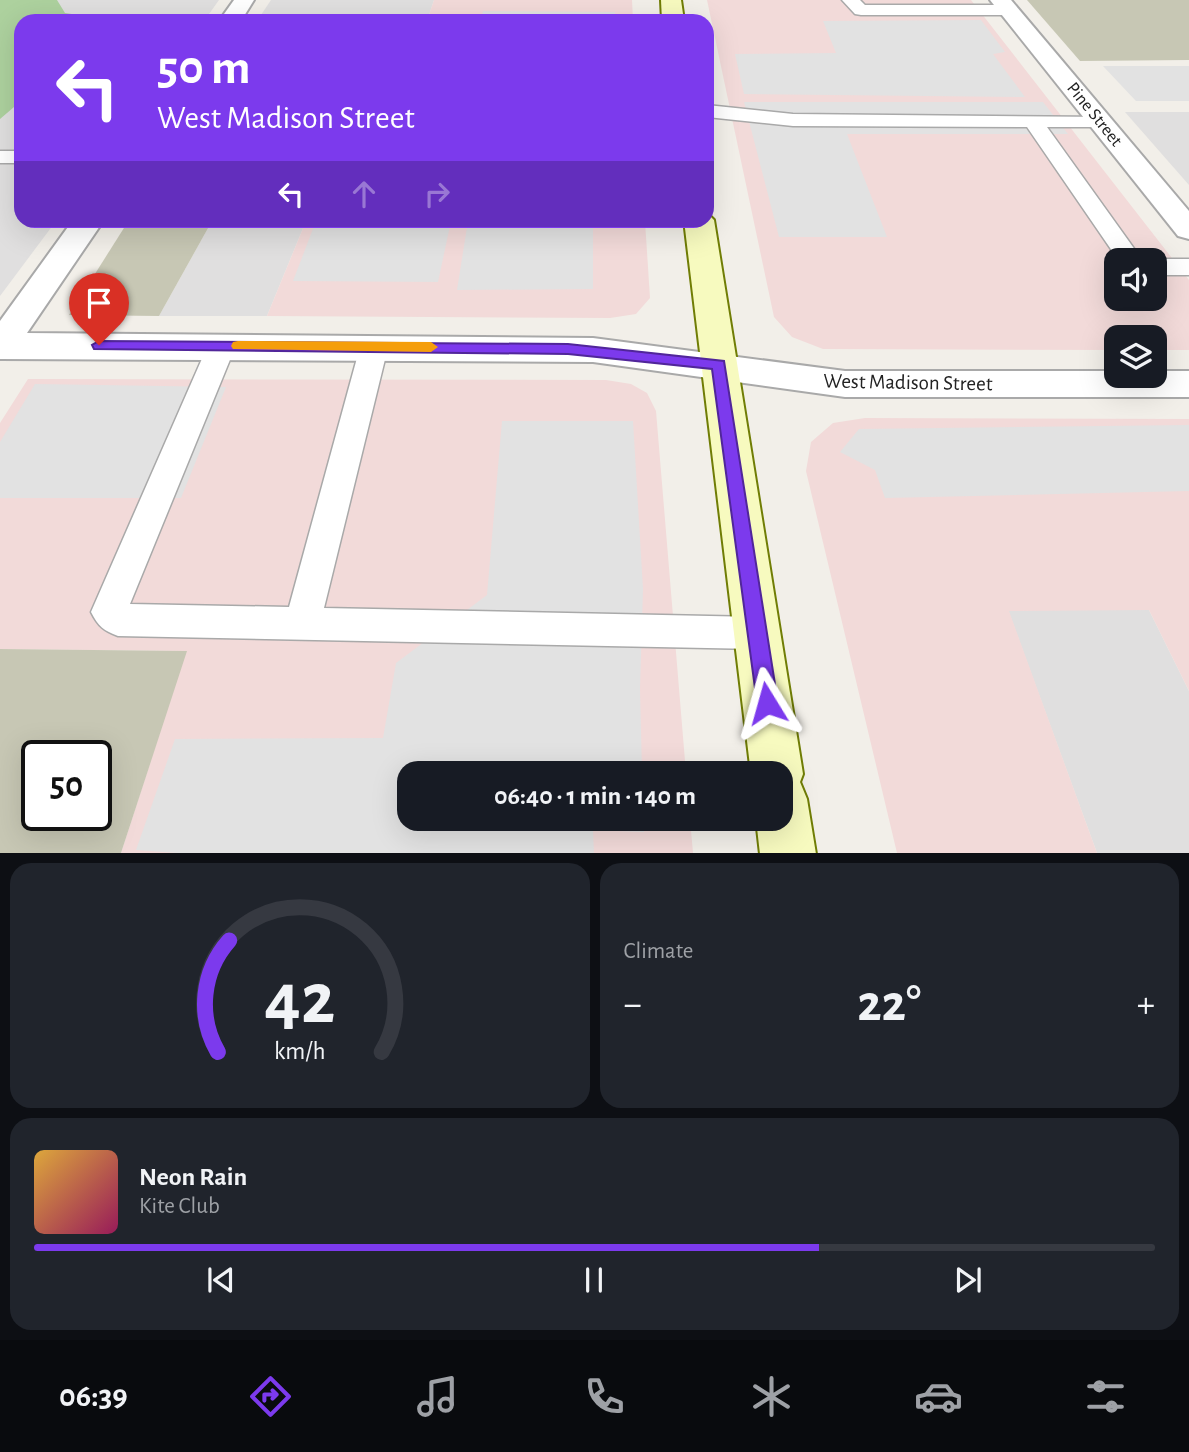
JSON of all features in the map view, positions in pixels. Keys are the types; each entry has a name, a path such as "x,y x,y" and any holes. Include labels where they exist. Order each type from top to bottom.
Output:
{"main road":[{"path":"700,228 775,761"},
{"path":"785,831 788,853"}],"street":[{"name":"Pine Street","path":"1005,5 1189,230"},
{"path":"0,346 83,228"},
{"name":"West Madison Street","path":"0,346 222,345 593,350 845,384 1189,384"}],"lane":[{"path":"850,0 861,10 1005,5"},
{"path":"714,112 793,120 1100,121"},
{"path":"1032,120 1122,248"},
{"path":"1167,267 1189,267"},
{"path":"222,345 109,612 118,620 757,633"},
{"path":"302,625 374,347"}],"shaded area":[{"path":"0,0 219,0 209,14 14,14 14,228 51,228 0,296"},
{"path":"271,0 434,0 429,14 262,14"},
{"path":"434,0 632,0 633,14 429,14"},
{"path":"707,0 971,0 1164,248 1104,248 1104,311 1167,311 1167,252 1189,280 1189,350 1167,350 1167,325 1104,325 1104,350 823,349 792,337 774,317 714,33 714,14 710,14"},
{"path":"1027,0 1189,0 1189,60 1080,61"},
{"path":"483,11 615,12 615,14 482,14"},
{"path":"981,20 1005,52 993,54 1025,97 744,94 735,54 836,53 823,21"},
{"path":"1103,66 1189,66 1189,101 1136,101"},
{"path":"744,102 1043,102 1068,134 847,134 887,237 779,237"},
{"path":"1125,112 1189,112 1189,185"},
{"path":"124,228 208,228 159,316 69,315"},
{"path":"208,228 303,228 267,316 159,316"},
{"path":"303,228 645,228 650,298 636,314 610,318 267,316"},
{"path":"313,228 450,228 438,282 293,281"},
{"path":"467,228 593,228 593,289 457,290"},
{"path":"28,379 606,380 631,384 647,393 656,411 685,761 397,761 397,831 691,831 693,853 121,853 186,651 0,649 0,423"},
{"path":"35,384 226,387 181,498 0,498 0,442"},
{"path":"865,418 1189,419 1189,691 1149,610 1009,611 1097,853 897,853 806,471 811,442 833,423"},
{"path":"502,421 633,421 643,589 640,689 642,761 397,761 397,831 593,831 594,853 177,853 136,850 175,739 383,738 396,663 487,595"},
{"path":"1189,425 1189,491 885,498 875,470 840,452 859,429"},
{"path":"1008,610 1149,610 1189,691 1189,853 1097,853"},
{"path":"0,649 187,651 121,853 0,853"}],"green space":[{"path":"0,0 57,0 65,13 72,14 14,14 14,107 0,119"}],"slow traffic":[{"path":"238,346 431,347"}],"route":[{"path":"99,345 568,349 719,365 767,703"}]}
